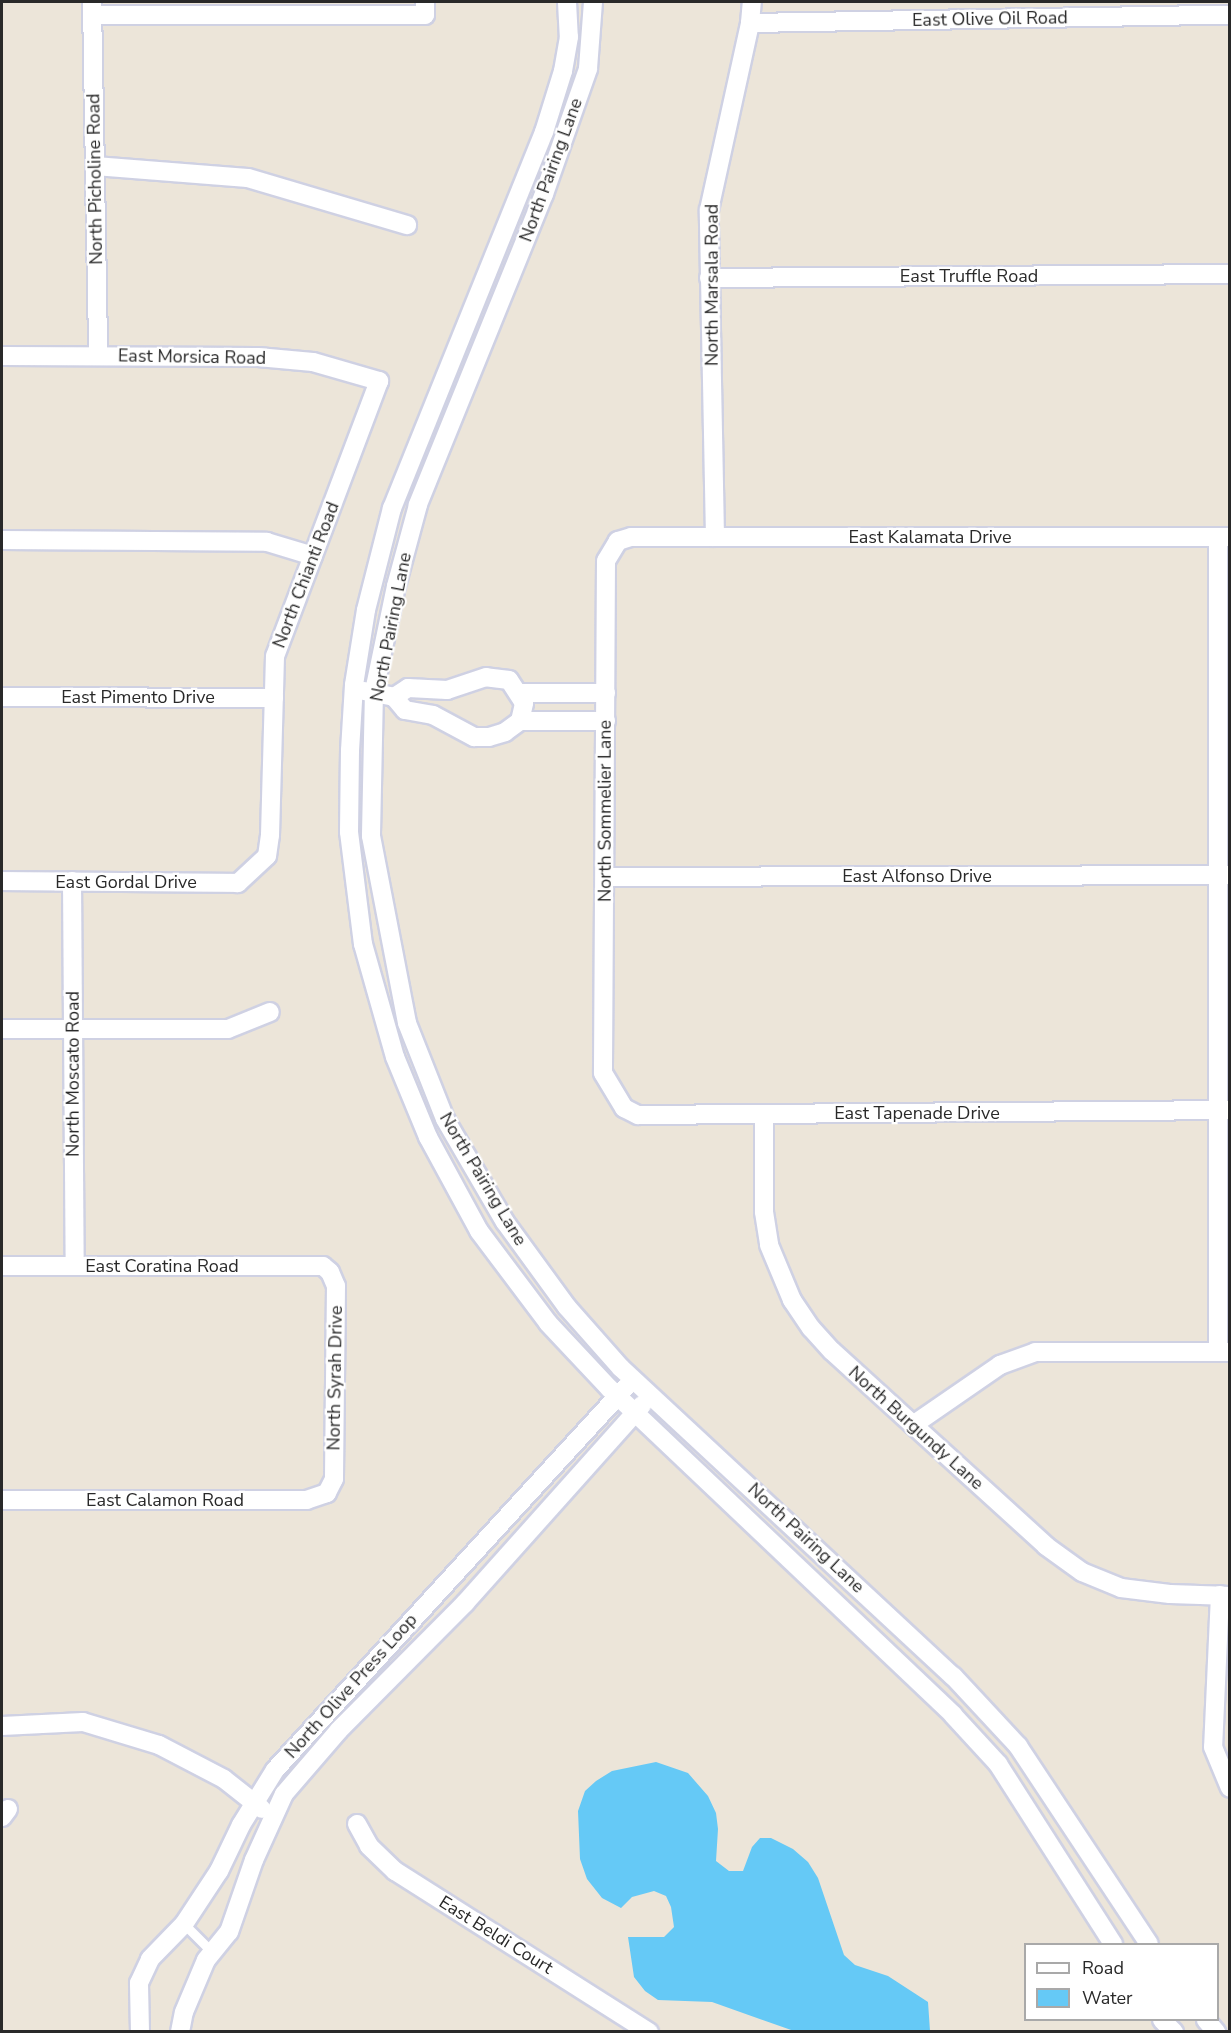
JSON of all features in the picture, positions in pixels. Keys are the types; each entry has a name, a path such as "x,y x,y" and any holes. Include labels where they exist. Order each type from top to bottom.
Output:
{"street":[{"name":"North Pairing Lane","path":"567,2 569,37 563,71 544,132 392,508 366,610 353,690 349,832 363,944 395,1057 428,1137 479,1231 548,1323 636,1413 953,1714 998,1764 1112,1943"},
{"name":"North Pairing Lane","path":"593,2 588,69 544,194 418,505 396,586 374,691 370,836 407,1023 445,1119 505,1222 567,1307 633,1379 953,1676 1018,1746 1148,1943"},
{"name":"North Marsala Road","path":"715,537 709,210 750,23 752,2"},
{"path":"92,8 425,8"},
{"name":"North Picholine Road","path":"92,8 98,356"},
{"name":"East Olive Oil Road","path":"750,23 1230,15"},
{"path":"94,166 248,178 407,225"},
{"name":"East Truffle Road","path":"709,278 1230,274"},
{"name":"East Morsica Road","path":"2,356 269,358 313,362 379,381"},
{"name":"North Chianti Road","path":"248,875 267,856 275,656 379,381"},
{"name":"East Kalamata Drive","path":"631,537 1224,537"},
{"name":"North Sommelier Lane","path":"614,1095 603,1073 606,561 618,541 631,537"},
{"path":"913,1425 955,1393 1000,1365 1035,1352 1224,1352 1224,537"},
{"path":"2,540 267,542 313,556"},
{"path":"394,697 408,688 447,690 486,677 509,680 520,693 524,703 520,721"},
{"path":"353,690 374,691 394,697 405,710 433,715 474,737 489,737 505,732 520,721 606,721"},
{"path":"520,693 606,693"},
{"name":"East Pimento Drive","path":"2,697 274,698"},
{"name":"East Gordal Drive","path":"2,881 238,883 248,875"},
{"name":"East Alfonso Drive","path":"604,877 1223,875"},
{"name":"North Moscato Road","path":"72,882 75,1266"},
{"path":"2,1029 228,1029 270,1012"},
{"name":"East Tapenade Drive","path":"614,1095 624,1108 638,1115 1223,1110"},
{"name":"North Burgundy Lane","path":"764,1114 764,1212 769,1245 792,1300 811,1328 832,1351 1046,1546 1082,1572 1121,1588 1170,1594 1225,1595"},
{"name":"East Coratina Road","path":"2,1266 322,1266"},
{"name":"North Syrah Drive","path":"322,1266 330,1272 336,1286 334,1479 327,1493"},
{"name":"North Olive Press Loop","path":"140,2031 139,1983 150,1959 184,1924 219,1870 254,1803 275,1770 346,1689 633,1379"},
{"name":"North Olive Press Loop","path":"180,2031 184,2012 206,1960 229,1932 254,1860 284,1794 339,1730 465,1603 651,1395"},
{"name":"East Calamon Road","path":"2,1500 307,1500 327,1493"},
{"path":"1225,1595 1213,1747 1230,1788"},
{"path":"2,1726 83,1722 159,1744 224,1779 273,1818"},
{"name":"East Beldi Court","path":"357,1824 369,1846 395,1871 649,2031"}],"lane":[{"path":"497,251 516,261"},
{"path":"275,1770 292,1785"},
{"path":"184,1924 212,1952"}],"water":[{"path":"656,1762 688,1773 708,1796 716,1813 718,1829 716,1861 729,1871 743,1871 752,1847 760,1838 771,1838 793,1849 808,1862 818,1878 844,1955 855,1965 888,1976 928,2002 930,2031 794,2031 712,2002 658,2000 645,1991 634,1977 628,1937 664,1937 674,1927 671,1907 666,1896 654,1891 632,1897 621,1908 602,1898 587,1879 580,1859 578,1811 585,1791 596,1781 612,1771"}]}
